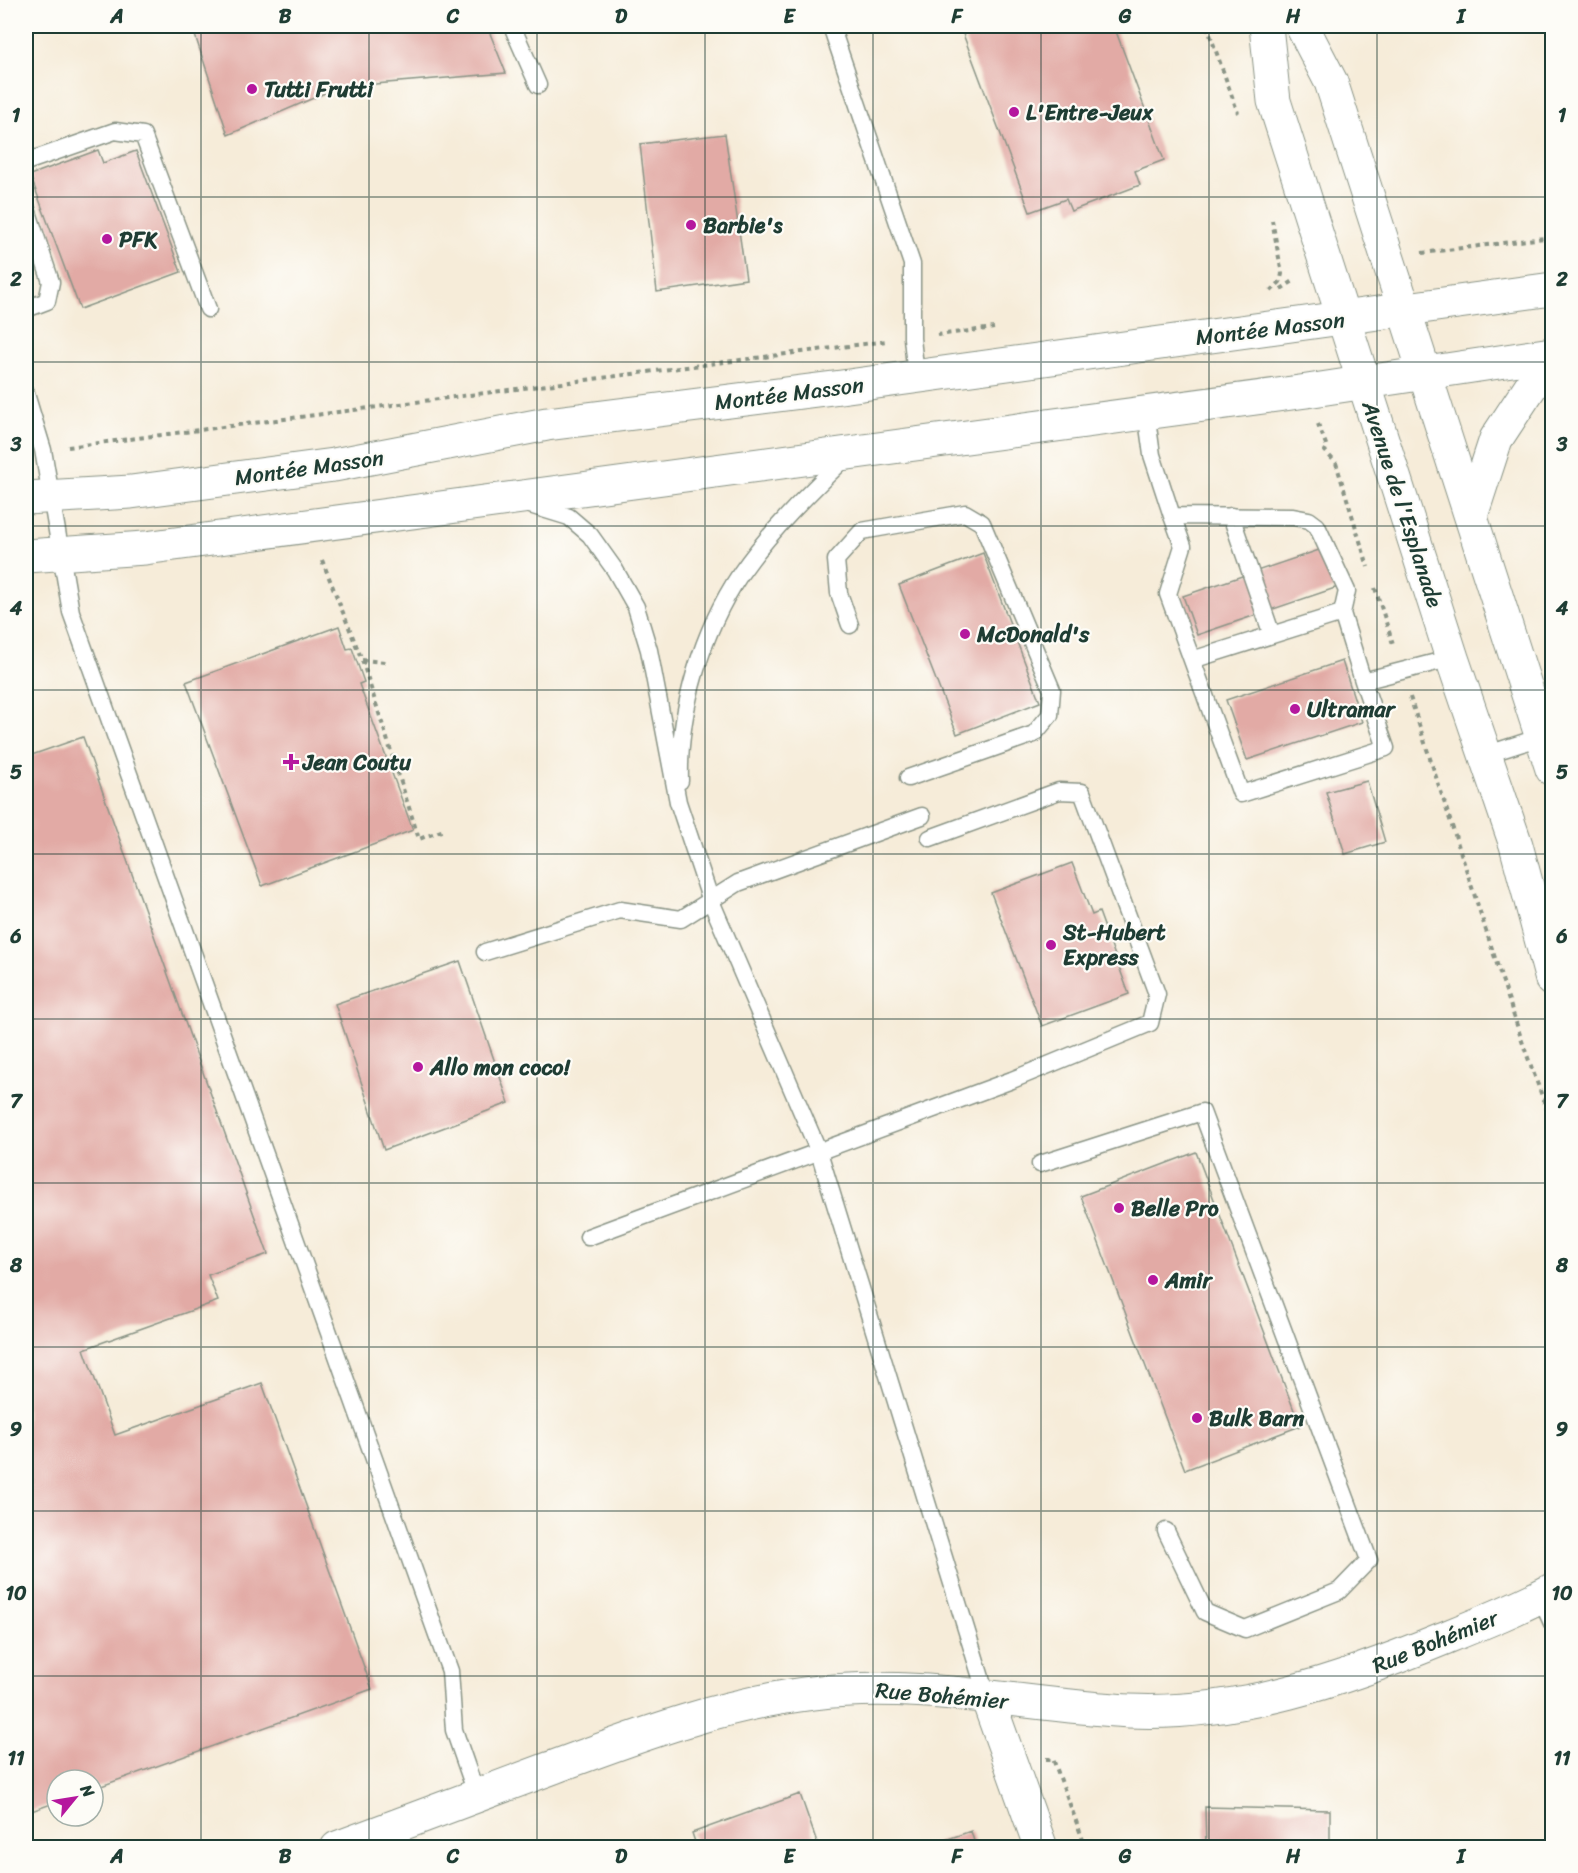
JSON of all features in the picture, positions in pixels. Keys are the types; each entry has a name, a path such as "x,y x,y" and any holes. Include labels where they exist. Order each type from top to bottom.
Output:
{"street":[{"name":"Avenue de l'Esplanade","path":"1266,26 1274,101 1452,658 1516,845 1552,980"},
{"path":"1302,26 1331,82 1423,372 1547,735 1552,769"},
{"name":"Montée Masson","path":"39,497 131,492 334,465 547,424 1552,289"},
{"path":"26,556 145,548 1146,412 1552,354"},
{"path":"1471,516 1496,439 1552,354"},
{"name":"Rue Bohémier","path":"337,1848 666,1725 761,1700 865,1688 919,1689 1132,1711 1191,1710 1225,1706 1315,1685 1357,1672 1548,1603"},
{"path":"987,1697 1041,1848"}],"lane":[{"path":"512,26 538,86"},
{"path":"831,26 912,264 912,338 916,376"},
{"path":"26,162 115,131 143,135 208,309"},
{"path":"26,207 51,282 47,301 26,309"},
{"path":"26,394 43,450 39,497 60,554 71,612 450,1671 454,1730 477,1796"},
{"path":"1146,412 1152,455 1172,516 1183,546 1168,594 1241,794 1386,748 1342,612 1347,591 1317,526 1301,518 1172,516"},
{"path":"683,818 680,761 686,712 710,633 725,600 741,573 776,529 852,452"},
{"path":"487,500 529,505 569,517 590,535 626,588 639,617 649,650 669,766 683,818 711,901 819,1152 987,1697"},
{"path":"850,625 839,593 836,560 862,531 965,513 982,523 1052,690 1050,715 1034,734 908,778"},
{"path":"1231,516 1272,634"},
{"path":"1192,660 1342,612"},
{"path":"1363,681 1452,658"},
{"path":"1485,755 1547,735"},
{"path":"588,1237 1012,1080 1150,1023 1157,994 1082,792 1059,791 930,838"},
{"path":"485,952 620,910 681,919 738,883 922,816"},
{"path":"1040,1164 1202,1112 1369,1560 1339,1591 1245,1629 1205,1612 1166,1531"}],"path":[{"path":"1420,254 1552,237"},
{"path":"1279,287 1282,274"},
{"name":"Montée Masson","path":"113,443 441,400 548,383 886,342"},
{"path":"1326,449 1336,463 1371,574"},
{"path":"319,551 362,660 419,839 444,831"},
{"path":"1374,585 1391,639"},
{"path":"362,660 384,662"},
{"path":"1412,702 1524,1047 1552,1123"},
{"path":"1053,1759 1086,1848"}],"building":[{"path":"192,26 487,26 506,73 339,87 228,135"},
{"path":"960,26 1114,26 1164,160 1135,171 1140,185 1071,211 1066,199 1030,212"},
{"path":"725,134 746,279 657,292 640,144"},
{"path":"98,150 103,163 136,151 181,272 80,309 30,175"},
{"path":"1328,547 1341,586 1197,635 1183,596"},
{"path":"983,553 1040,702 957,734 899,585"},
{"path":"339,626 347,649 352,648 364,682 359,684 413,830 262,886 186,682"},
{"path":"1342,661 1362,722 1247,760 1226,700"},
{"path":"83,737 268,1254 208,1275 218,1301 84,1349 115,1435 262,1383 372,1689 105,1785 105,1768 45,1768 45,1806 26,1813 26,757"},
{"path":"1367,781 1385,842 1345,854 1326,792"},
{"path":"1072,863 1092,915 1099,912 1129,994 1042,1026 991,893"},
{"path":"460,961 509,1103 384,1150 335,1004"},
{"path":"1196,1152 1300,1426 1185,1470 1081,1196"},
{"path":"800,1794 819,1848 697,1848 692,1833"},
{"path":"1205,1807 1330,1810 1330,1848 1206,1848"},
{"path":"971,1831 976,1848 925,1848 925,1847"}],"place":[{"name":"Tutti Frutti","path":"252,89"},
{"name":"L'Entre-Jeux","path":"1014,112"},
{"name":"Barbie's","path":"691,225"},
{"name":"PFK","path":"107,239"},
{"name":"McDonald's","path":"965,634"},
{"name":"Ultramar","path":"1295,709"},
{"name":"Jean Coutu","path":"291,762"},
{"name":"St-Hubert Express","path":"1051,945"},
{"name":"Allo mon coco!","path":"418,1067"},
{"name":"Belle Pro","path":"1119,1208"},
{"name":"Amir","path":"1153,1280"},
{"name":"Bulk Barn","path":"1197,1418"}]}
